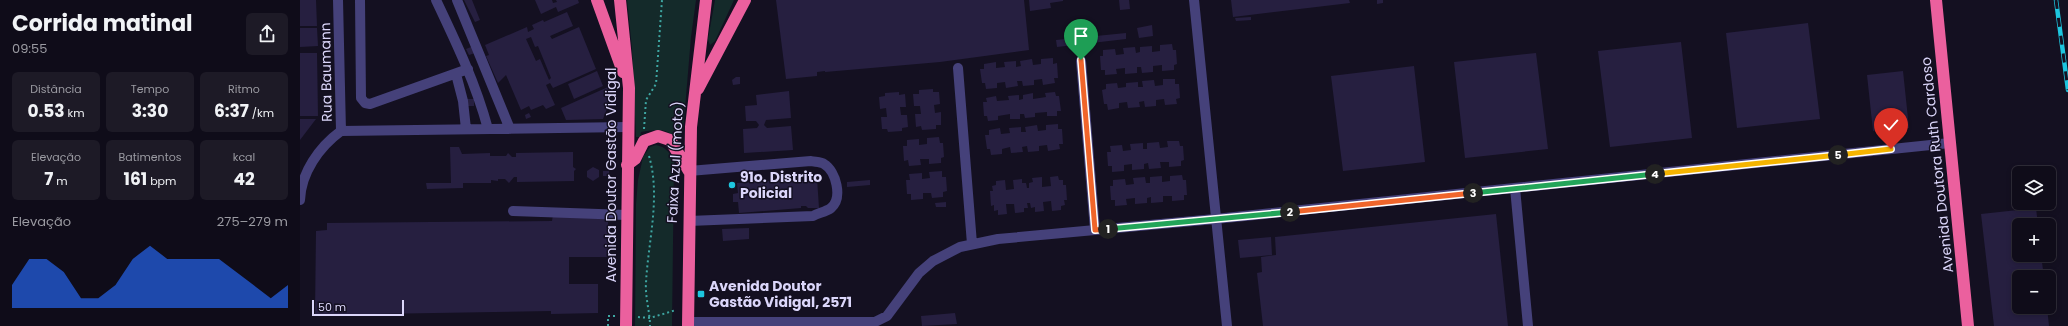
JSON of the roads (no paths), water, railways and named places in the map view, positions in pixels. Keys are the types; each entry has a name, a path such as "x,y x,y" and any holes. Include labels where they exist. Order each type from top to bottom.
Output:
{"highway":[{"path":"596,0 629,88"},
{"name":"Avenida Doutor Gastão Vidigal","path":"620,0 629,88 626,321"},
{"path":"687,325 689,221 688,168 694,96 705,0"},
{"path":"694,96 745,0"},
{"name":"Avenida Doutora Ruth Cardoso","path":"1936,0 1968,326"},
{"path":"627,165 635,159 644,141 658,136 670,140 688,168"}],"street":[{"name":"Rua Baumann","path":"300,200 300,188 308,170 329,140 341,131 338,0"},
{"path":"360,0 361,98 365,103 370,104 468,69"},
{"path":"436,0 468,69 488,129"},
{"path":"457,0 510,129"},
{"name":"Faixa Azul (moto)","path":"687,325 684,310 688,168 696,50 705,0"},
{"path":"1194,0 1227,326"},
{"path":"1081,60 1095,230"},
{"path":"958,68 972,244"},
{"path":"456,74 463,101 466,129"},
{"path":"341,131 628,127"},
{"path":"687,325 875,322 881,320 890,312 919,273 933,260 949,252 972,244 998,239 1215,219 1950,143"},
{"path":"688,168 812,161 823,163 831,171 836,181 837,198 831,208 813,216 689,221"},
{"path":"1515,188 1517,196 1528,326"},
{"path":"513,211 627,214"}],"railway":[{"path":"2056,0 2068,90"}],"place":[{"name":"91o. Distrito Policial","path":"732,185"},
{"name":"Avenida Doutor Gastão Vidigal, 2571","path":"701,294"}]}
